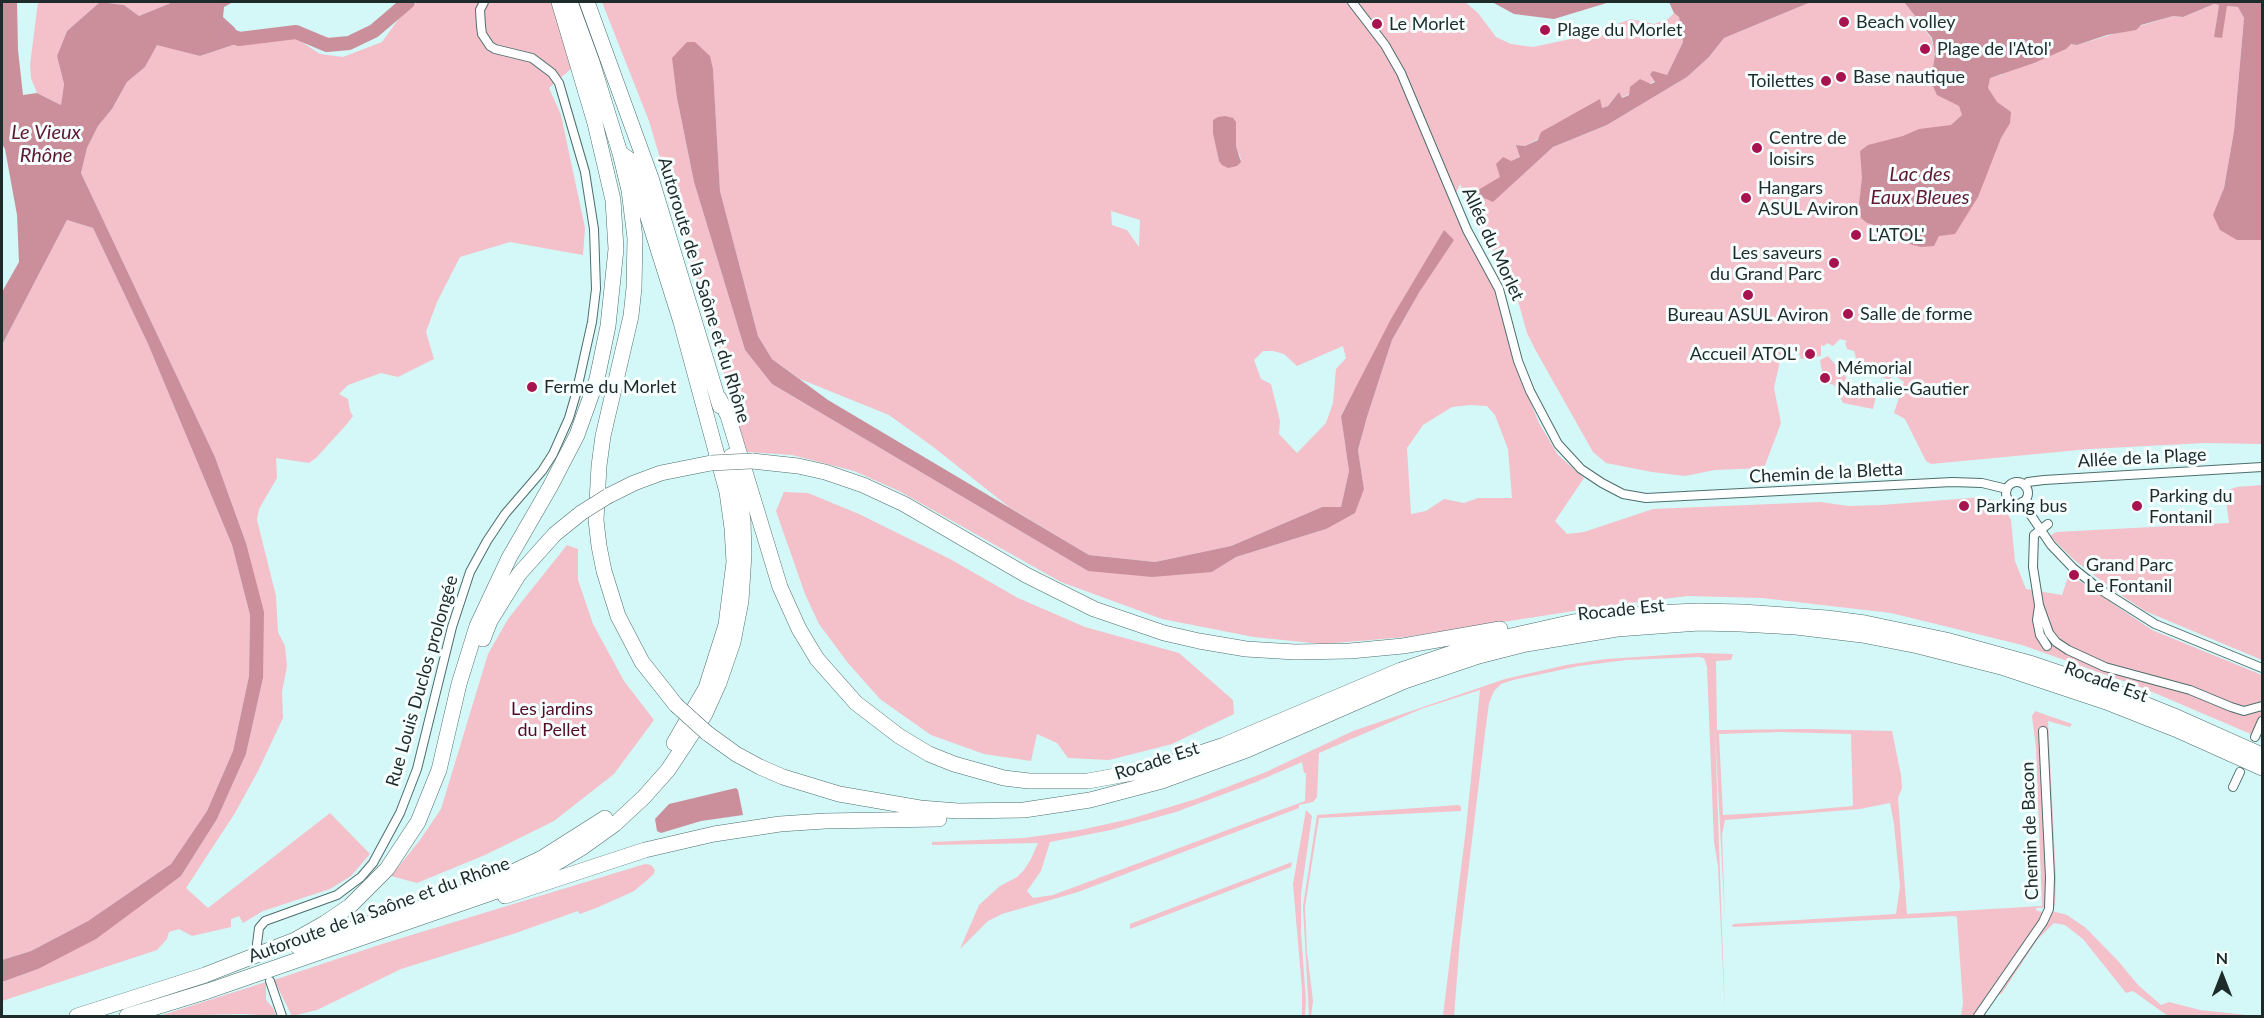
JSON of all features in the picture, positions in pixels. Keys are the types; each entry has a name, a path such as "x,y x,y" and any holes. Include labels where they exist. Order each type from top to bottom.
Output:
{"highway":[{"path":"560,2 611,143 630,248 635,258"},
{"path":"472,656 487,602 508,558 550,487 586,414 597,380 612,303 616,249 613,200 595,123 560,2"},
{"path":"570,2 592,62 620,153 634,219 635,258 631,316 603,436 596,520 602,562 618,616 642,662 676,705 735,754 783,777 839,795 920,808 990,811"},
{"name":"Autoroute de la Saône et du Rhône","path":"127,1017 473,900 546,869 615,824 644,797 668,770 705,714 719,683 733,642 743,577 743,520 719,398 651,178 587,2"},
{"path":"205,975 426,906 496,880 542,858 579,836 629,798 665,757 696,707 718,653 728,616 734,562 729,504 687,343 643,199 630,160 620,153"},
{"path":"719,398 728,416 780,587 799,629 817,659 856,703 891,730 930,754 979,772 1029,782 1053,782 1088,781 1149,770 1224,746 1361,686 1442,655 1522,632 1573,622 1627,616"},
{"path":"472,656 519,574 555,534 581,513 608,496 661,473 711,463 752,461 798,466 825,472 863,485 904,504 1026,575 1094,609 1164,633 1199,641 1246,649 1294,652 1350,651 1403,645 1604,612 1627,616"},
{"name":"Rocade Est","path":"1627,616 1698,611 1796,615 1865,623 1921,634 2003,655 2068,676 2179,718 2262,755"},
{"name":"Rocade Est","path":"990,811 1090,801 1162,782 1247,750 1405,681 1479,656 1574,634 1699,623 1828,630 1881,638 1944,652 2032,676 2109,703 2175,729 2262,768"},
{"name":"Autoroute de la Saône et du Rhône","path":"76,1017 205,975 295,940 350,906 387,869 418,822 445,757 472,656"},
{"path":"473,900 493,901 645,850 748,828 825,821 971,818 990,811"}],"street":[{"name":"Rue Louis Duclos prolongée","path":"257,944 259,928 265,921 337,895 362,877 378,855 400,813 417,769 452,627 470,572 505,514 542,471 553,454 569,418 576,394 592,322 596,289 594,229 585,172 559,83 552,73 532,58 490,46 482,34 480,10 484,2"},
{"name":"Allée du Morlet","path":"1352,2 1385,45 1401,73 1467,230 1499,289 1518,361 1547,428 1568,457 1594,479 1623,494 1646,498"},
{"name":"Allée de la Plage","path":"2025,486 2028,482 2044,480 2262,466"},
{"name":"Chemin de la Bletta","path":"1646,498 1952,482 1982,483 2007,489"},
{"path":"2015,482 2025,486 2028,495 2022,502 2016,504 2010,501 2006,495 2007,489 2015,482"},
{"path":"2022,502 2039,529 2073,568 2098,588 2155,624 2262,668"},
{"path":"2048,524 2039,529 2034,536 2033,567 2039,605 2049,633 2068,650 2105,667 2190,690 2244,711 2262,706"},
{"path":"2039,605 2037,620 2040,635 2047,646"},
{"path":"2255,737 2262,721"},
{"name":"Chemin de Bacon","path":"1978,1017 2043,922 2049,909 2050,877 2043,731"},
{"path":"2233,787 2240,772"},
{"path":"270,981 282,1017"}],"green space":[{"path":"38,2 100,2 67,31 57,56 64,84 61,105 37,93 31,78 30,65"},
{"path":"102,2 173,2 139,16 124,5"},
{"path":"419,2 552,2 572,68 549,88 561,115 585,228 583,255 510,242 460,257 437,302 426,332 434,359 398,377 381,373 348,385 339,394 348,399 353,416 316,458 309,463 276,458 277,478 259,509 257,520 276,596 278,632 285,646 287,666 282,692 283,718 235,813 186,888 208,908 330,813 370,854 351,876 330,889 263,911 243,923 239,916 231,919 231,927 192,936 179,929 169,932 167,939 157,950 2,1001 2,982 38,969 181,876 217,819 246,754 263,678 246,543 215,457 81,173 87,148 98,126 112,109 127,82 145,67 157,44 200,56 248,40 294,37 320,54 343,57 382,42 406,9"},
{"path":"602,2 1465,2 1478,13 1496,37 1511,44 1533,47 1580,37 1631,19 1654,24 1668,19 1674,13 1679,17 1683,42 1667,75 1621,98 1619,92 1608,106 1601,108 1600,100 1538,139 1525,146 1517,145 1520,157 1511,161 1500,177 1492,202 1553,147 1607,125 1687,77 1709,57 1724,38 1811,2 1904,2 1931,38 1935,54 1932,82 2001,75 2005,71 2071,44 2077,45 2173,16 2183,17 2214,4 2219,5 2214,37 2226,6 2238,7 2244,18 2234,131 2224,188 2214,215 2237,240 2262,240 2262,444 2205,443 2089,449 1931,464 1926,461 1905,419 1894,413 1904,382 1894,375 1890,379 1882,378 1873,371 1865,371 1863,361 1856,358 1854,351 1847,349 1845,343 1847,341 1840,339 1833,346 1827,343 1824,346 1821,345 1821,356 1801,359 1799,353 1791,354 1791,360 1780,361 1774,388 1781,423 1764,468 1715,470 1685,476 1606,463 1593,452 1536,351 1527,333 1510,272 1493,251 1474,218 1460,184 1452,202 1494,290 1519,375 1539,423 1558,455 1584,478 1555,521 1567,534 1584,532 1653,509 1821,502 1848,506 1882,505 1983,497 2002,503 2011,520 2015,561 2026,589 2062,595 2069,574 2152,630 2262,675 2262,713 2253,735 2143,688 2022,645 1891,613 1762,598 1688,596 1606,606 1406,637 1322,644 1254,637 1162,619 1061,582 899,491 854,471 792,455 747,452 649,121","holes":["695,42 709,56 713,69 720,191 758,336 772,359 800,379 889,415 1009,507 1089,555 1155,562 1231,546 1322,507 1341,507 1349,471 1341,415 1444,230 1420,291 1392,340 1367,417 1358,450 1364,489 1326,529 1236,557 1212,572 1088,571 772,384 745,350 694,182 677,98","1215,139 1236,146 1241,159 1237,166 1219,161","1111,211 1140,220 1139,247 1127,230 1112,225","1343,346 1346,358 1336,369 1333,403 1326,423 1297,453 1279,434 1280,421 1271,384 1261,379 1254,360 1263,351 1284,354 1297,366","1487,406 1495,415 1508,449 1512,498 1478,498 1464,503 1444,499 1426,511 1411,514 1407,448 1423,425 1452,407"]},
{"path":"67,220 93,228 148,344 232,545 250,615 249,676 233,751 207,811 171,864 88,921 31,951 2,960 2,345"},
{"path":"1828,356 1846,377 1845,389 1859,399 1865,390 1876,396 1873,409 1843,403 1834,385 1824,382 1820,360"},
{"path":"2262,485 2262,660 2145,611 2073,559 2050,536 2056,532 2229,523 2225,491 2237,487"},
{"path":"784,492 808,493 859,514 950,559 1018,598 1085,627 1179,653 1233,700 1234,714 1172,744 1109,760 1068,758 1057,743 1037,734 1031,761 984,754 931,735 880,699 848,663 819,624 805,594 776,511"},
{"name":"Les jardins du Pellet","path":"567,545 578,549 578,580 593,624 624,681 654,720 614,774 554,821 485,855 417,883 391,876 441,809 488,654 508,619"},
{"path":"1699,653 1733,654 1731,660 1716,661 1717,730 1892,731 1901,775 1902,788 1898,798 1907,914 2042,906 2036,748 2032,716 2035,711 2072,724 2070,727 2048,721 2056,879 2055,905 2054,907 2036,908 2037,911 2045,912 1977,1016 1961,1016 1963,1003 1957,918 1955,916 1732,927 1733,924 1896,914 1900,886 1890,803 1860,809 1725,820 1722,835 1725,921 1715,731 1725,1016 1718,866 1714,842 1707,667 1704,658 1699,657 1626,660 1579,666 1513,680 1501,684 1494,691 1489,703 1485,733 1460,939 1454,1016 1443,1016 1480,690 1421,709 1319,753 1317,797 1313,802 1299,805 1299,808 1078,892 1002,914 988,921 960,949 979,905 1000,886 1017,877 1024,870 1038,843 932,845 932,842 1024,838 1080,830 1130,819 1196,799 1266,772 1353,731 1505,679 1566,665 1606,659","holes":["1780,732 1851,734 1853,806 1723,815 1719,734","1302,762 1304,773 1306,773 1305,801 1053,895 1033,898 1027,891 1041,871 1050,842 1111,830 1176,812"]},
{"path":"1459,805 1461,811 1319,818 1305,907 1307,952 1313,1001 1311,1016 1309,1016 1303,906 1317,815"},
{"path":"1306,810 1312,816 1301,894 1306,1001 1305,1016 1302,1016 1302,989 1293,884"},
{"path":"1292,862 1291,867 1130,929 1130,924"},
{"path":"645,864 651,865 655,870 653,875 634,891 621,897 580,914 578,911 401,969 317,1010 292,1016 274,980 382,944"},
{"path":"2052,911 2067,915 2086,928 2138,985 2161,1005 2169,1002 2200,1010 2256,1016 2168,1016 2133,991 2126,993 2083,939 2065,925 2054,923 2037,940 2002,993 1996,996"},
{"path":"266,982 266,1000 276,1016 243,1014 159,1016"}],"water":[{"name":"Le Vieux Rhône","path":"2,2 17,2 18,50 23,95 37,93 61,105 64,84 57,56 67,31 100,2 124,5 139,16 173,2 233,2 224,7 223,17 235,28 239,39 248,40 200,56 157,45 145,67 127,82 112,109 98,126 87,148 81,173 215,457 246,543 264,612 263,678 246,754 217,819 181,876 96,939 38,969 2,982 2,960 31,951 88,921 171,864 207,811 233,751 249,676 250,615 232,545 148,344 93,228 67,220 2,345 2,292 19,262 17,215 5,149 2,144"},
{"path":"1492,2 1610,2 1554,19 1514,14"},
{"path":"1669,2 1811,2 1724,38 1709,57 1687,77 1607,125 1553,147 1493,202 1473,193 1500,177 1496,164 1503,157 1511,161 1520,157 1516,145 1525,146 1538,140 1541,132 1600,99 1602,108 1608,106 1619,92 1622,98 1629,95 1630,87 1640,79 1651,84 1655,82 1650,74 1653,71 1667,75 1683,42 1679,17 1674,13"},
{"name":"Lac des Eaux Bleues","path":"1904,2 2262,2 2262,240 2237,240 2220,230 2213,215 2224,188 2234,131 2244,18 2238,7 2227,6 2222,38 2214,37 2219,5 2214,4 2183,17 2173,16 2141,25 2136,30 2107,35 2077,45 2071,44 2066,49 2034,63 1990,78 1988,88 1997,102 2011,112 2010,123 2001,138 1978,197 1955,234 1939,236 1934,246 1921,247 1902,242 1867,223 1861,218 1859,204 1862,178 1860,151 1868,145 1903,136 1919,129 1951,125 1962,115 1959,106 1937,95 1931,82 1935,54 1932,38"},
{"path":"687,42 695,42 710,56 713,69 720,191 758,336 772,359 828,400 1089,555 1155,562 1231,546 1322,507 1341,507 1349,471 1341,416 1391,319 1444,230 1454,240 1420,291 1392,340 1367,417 1358,450 1364,489 1355,513 1326,529 1236,557 1212,572 1152,577 1088,571 772,384 745,350 694,182 677,98 672,58"},
{"path":"1225,116 1233,118 1236,122 1236,146 1241,162 1237,166 1228,168 1219,161 1213,133 1213,120"},
{"path":"736,788 743,815 701,821 661,833 657,831 655,819 669,804"}],"waterway":[{"path":"401,2 401,7"},
{"path":"223,32 239,39 296,32 327,45 349,43 374,31 408,2"}],"place":[{"name":"Beach volley","path":"1844,22"},
{"name":"Le Morlet","path":"1377,24"},
{"name":"Plage du Morlet","path":"1545,30"},
{"name":"Plage de l'Atol'","path":"1925,49"},
{"name":"Base nautique","path":"1841,77"},
{"name":"Toilettes","path":"1826,81"},
{"name":"Centre de loisirs","path":"1757,148"},
{"name":"Hangars ASUL Aviron","path":"1746,198"},
{"name":"L'ATOL'","path":"1856,235"},
{"name":"Les saveurs du Grand Parc","path":"1834,263"},
{"name":"Bureau ASUL Aviron","path":"1748,295"},
{"name":"Salle de forme","path":"1848,314"},
{"name":"Accueil ATOL'","path":"1810,354"},
{"name":"Mémorial Nathalie-Gautier","path":"1825,378"},
{"name":"Ferme du Morlet","path":"532,387"},
{"name":"Parking bus","path":"1964,506"},
{"name":"Parking du Fontanil","path":"2137,506"},
{"name":"Grand Parc Le Fontanil","path":"2074,575"}]}
